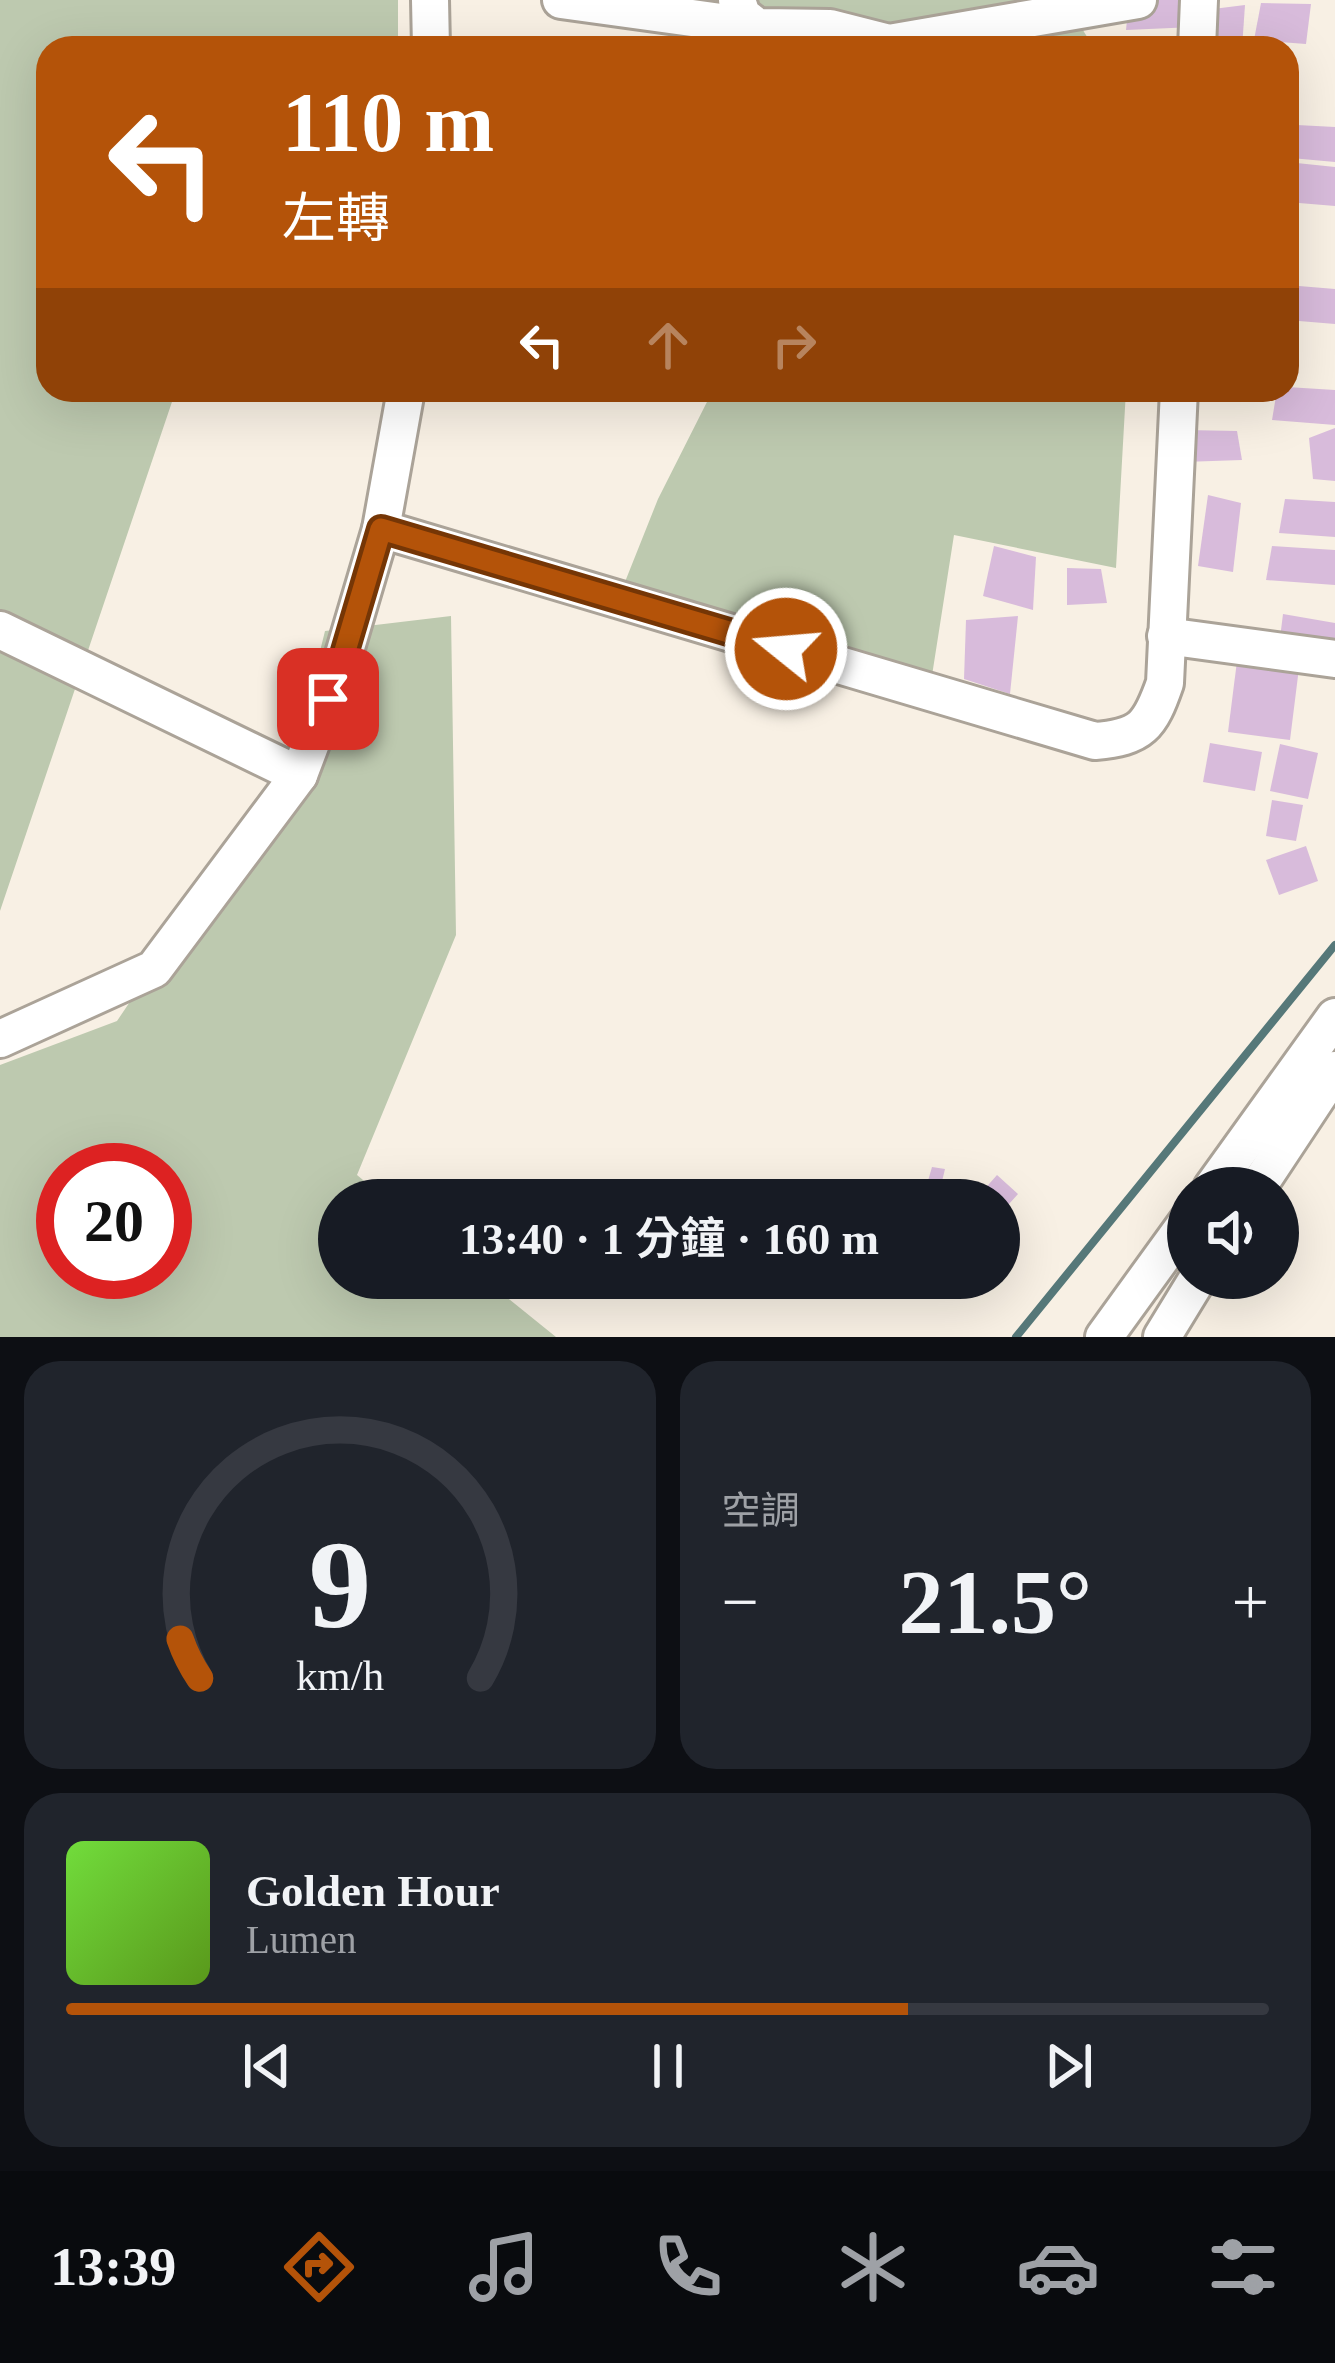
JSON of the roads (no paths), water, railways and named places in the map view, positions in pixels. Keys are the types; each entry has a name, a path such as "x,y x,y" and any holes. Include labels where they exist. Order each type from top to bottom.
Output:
{"lane":[{"path":"430,0 431,36"},
{"path":"561,0 747,14 861,36"},
{"path":"930,36 1138,0"},
{"path":"1198,36 1199,0"},
{"path":"0,1039 154,969 299,775 342,661 381,529 404,402"},
{"path":"381,529 1095,741 1124,738 1153,718 1165,683 1178,402"},
{"path":"0,630 299,775"},
{"path":"1166,636 1335,659"},
{"path":"1227,1167 1335,1017"},
{"path":"1271,1167 1335,1070"},
{"path":"1104,1337 1167,1250"},
{"path":"1162,1337 1185,1299"}],"waterway":[{"path":"1016,1337 1335,945"}]}
